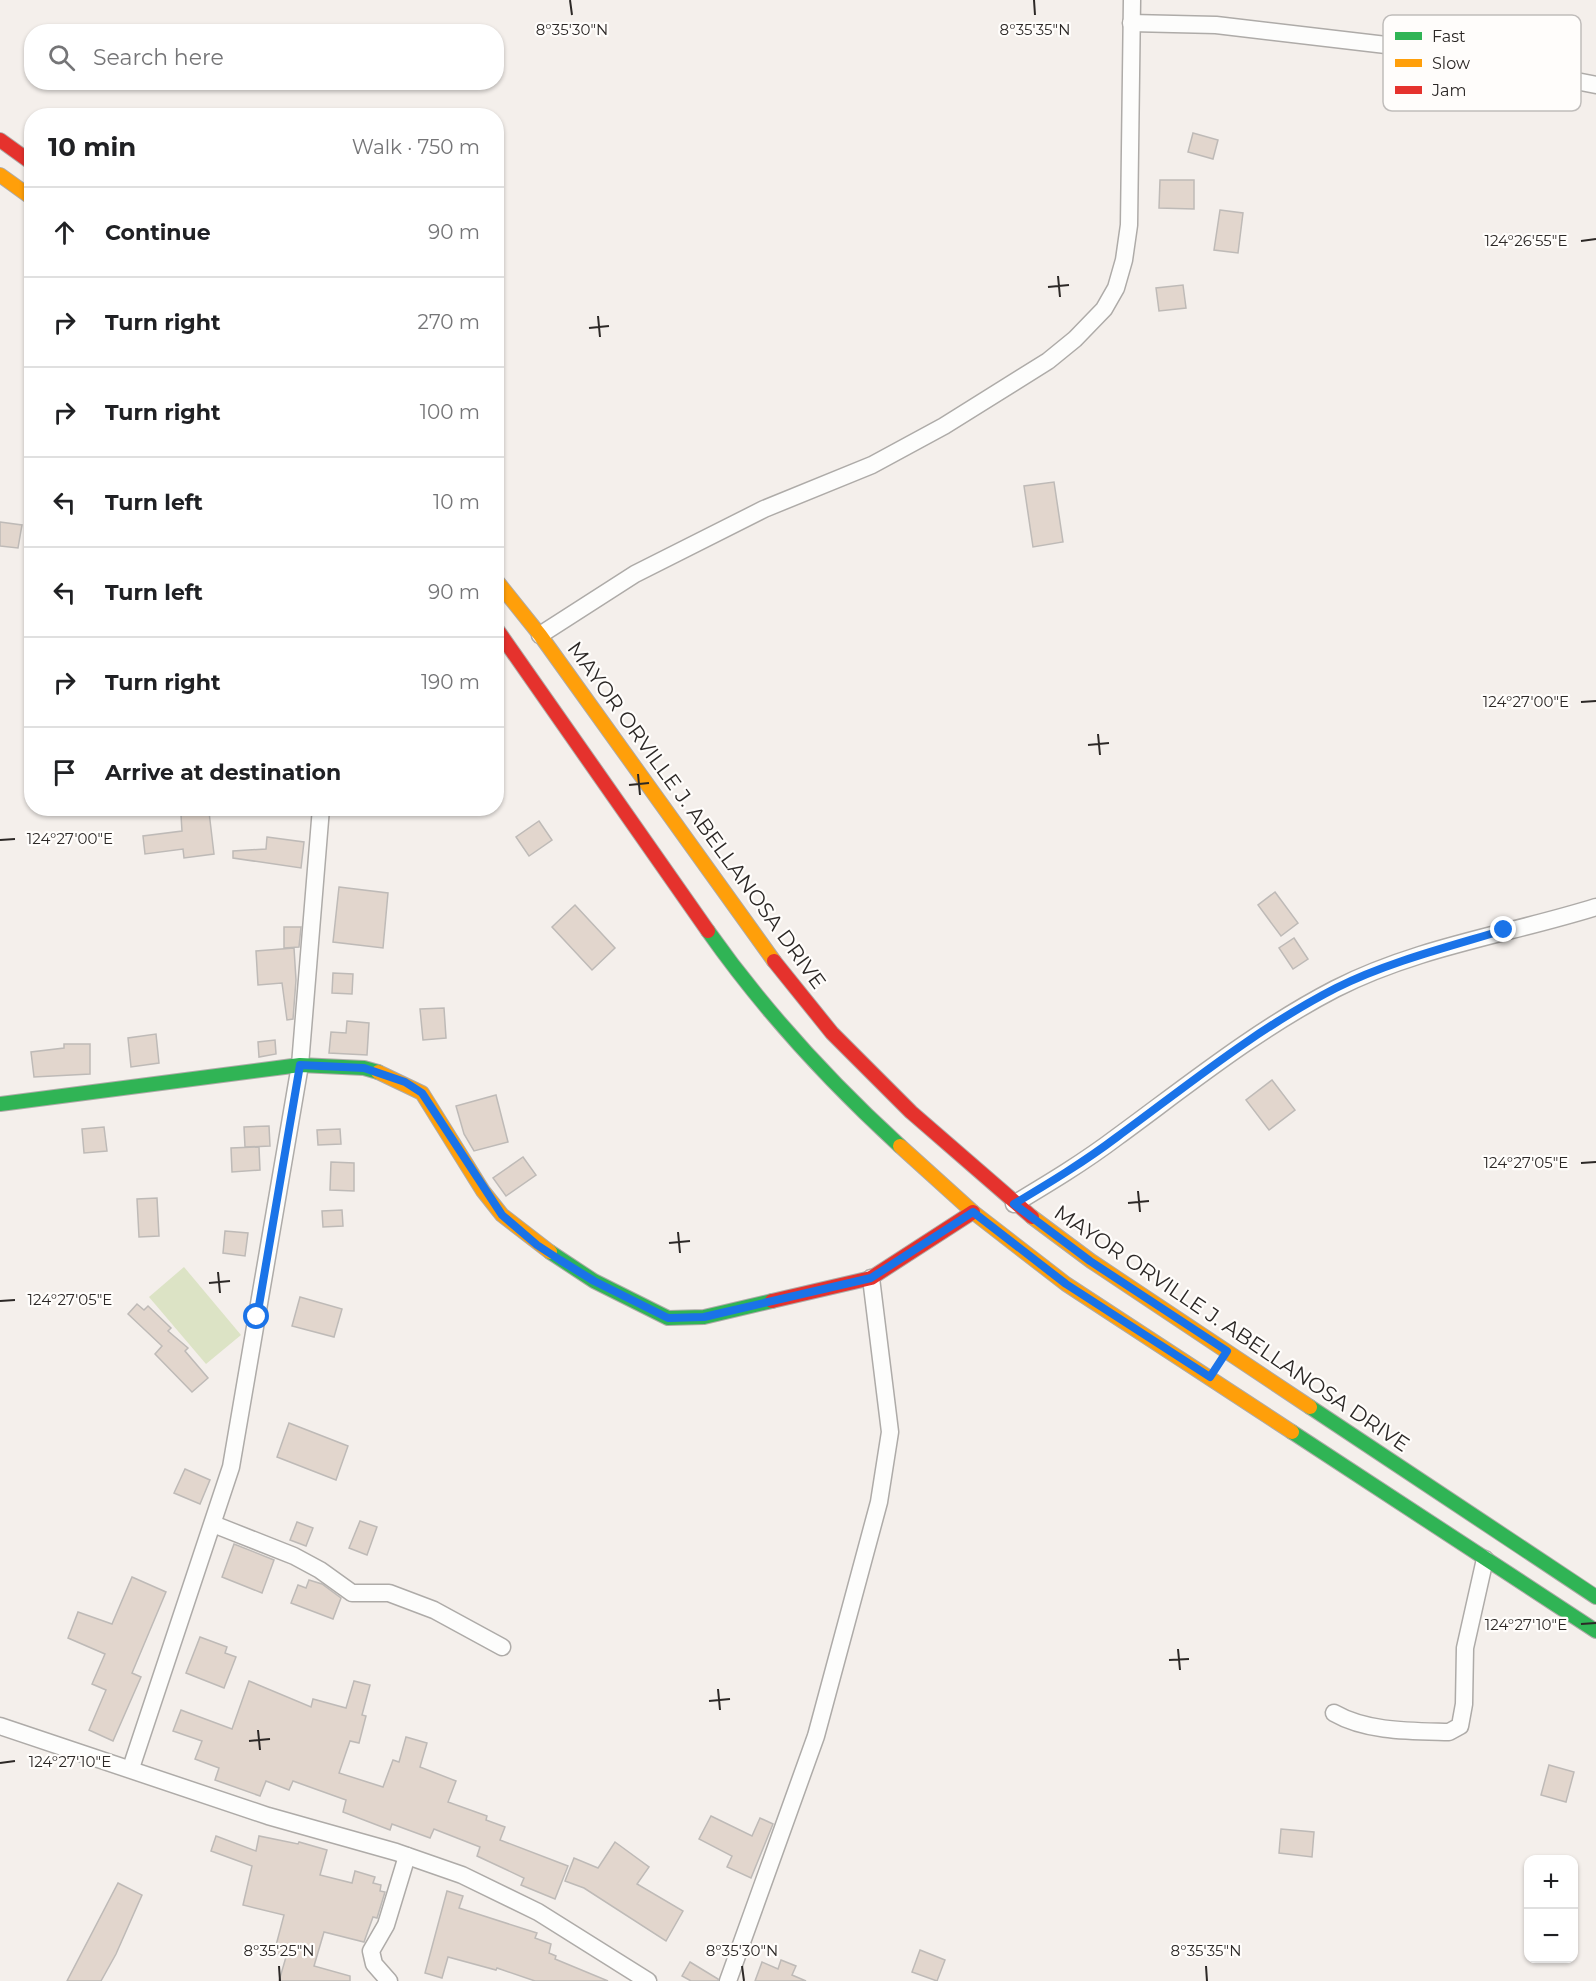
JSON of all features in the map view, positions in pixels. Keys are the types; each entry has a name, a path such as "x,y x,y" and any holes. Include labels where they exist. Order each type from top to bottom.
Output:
{"main road":[{"path":"0,140 24,157"},
{"path":"0,175 24,192"},
{"name":"MAYOR ORVILLE J. ABELLANOSA DRIVE","path":"504,590 540,635 808,1054 866,1113 973,1212 1066,1284 1219,1364 1596,1597"},
{"name":"MAYOR ORVILLE J. ABELLANOSA DRIVE","path":"504,638 749,959 832,1033 911,1112 1014,1204 1090,1261 1219,1364 1485,1559 1596,1631"},
{"path":"0,1104 300,1065 364,1068 405,1082 422,1093 502,1215 537,1245 577,1270 668,1318 704,1317 871,1278 973,1212"}],"street":[{"path":"540,635 635,573 764,509 872,465 944,426 1048,361 1075,339 1104,309 1116,288 1124,260 1129,225 1132,0"},
{"path":"1131,23 1216,25 1383,45"},
{"path":"1581,82 1596,85"},
{"path":"131,1768 231,1467 300,1065 320,816"},
{"path":"1014,1204 1118,1137 1156,1106 1256,1034 1336,988 1444,948 1596,907"},
{"path":"728,1981 816,1736 871,1535 885,1473 890,1432 871,1278"},
{"path":"213,1524 294,1556 320,1570 352,1593 388,1593 434,1610 502,1647"},
{"path":"1334,1713 1345,1719 1370,1726 1449,1732 1460,1726 1464,1704 1465,1648 1485,1559"},
{"path":"0,1726 131,1768 268,1816 407,1856 462,1875 538,1912 648,1981"},
{"path":"389,1981 374,1964 371,1952 386,1925 407,1856"}],"green space":[{"path":"184,1267 241,1335 206,1364 149,1297"}],"building":[{"path":"1193,133 1218,140 1213,159 1188,152"},
{"path":"1160,180 1194,180 1194,209 1159,208"},
{"path":"1220,210 1243,213 1238,253 1214,250"},
{"path":"1183,285 1186,308 1159,311 1156,288"},
{"path":"1054,482 1063,542 1033,547 1024,486"},
{"path":"0,522 22,525 18,548 0,546"},
{"path":"181,816 209,816 214,854 184,858 183,849 145,854 143,836 182,831"},
{"path":"539,821 552,840 529,856 516,837"},
{"path":"267,837 304,842 301,868 233,858 233,851 266,849"},
{"path":"339,887 388,893 383,948 333,942"},
{"path":"1275,892 1298,923 1281,936 1258,905"},
{"path":"575,905 615,948 592,970 552,927"},
{"path":"284,927 301,927 299,947 284,948"},
{"path":"1294,938 1308,959 1293,969 1279,948"},
{"path":"294,948 296,980 293,1019 287,1020 282,983 258,985 256,951"},
{"path":"333,973 353,974 352,994 332,993"},
{"path":"444,1008 446,1038 423,1040 420,1009"},
{"path":"347,1021 369,1023 367,1055 329,1053 331,1032 346,1033"},
{"path":"156,1034 159,1063 131,1067 128,1038"},
{"path":"275,1040 276,1054 259,1057 258,1042"},
{"path":"64,1044 90,1044 90,1074 34,1077 31,1052 64,1048"},
{"path":"1272,1080 1295,1110 1269,1130 1246,1100"},
{"path":"496,1095 508,1142 474,1151 464,1134 456,1106"},
{"path":"269,1126 270,1146 245,1147 244,1127"},
{"path":"104,1127 107,1151 84,1153 82,1129"},
{"path":"340,1129 341,1144 318,1145 317,1130"},
{"path":"259,1147 260,1170 232,1172 231,1148"},
{"path":"523,1157 536,1175 506,1196 493,1178"},
{"path":"331,1162 354,1163 354,1191 330,1190"},
{"path":"157,1198 159,1236 139,1237 137,1199"},
{"path":"342,1210 343,1226 323,1227 322,1211"},
{"path":"225,1231 248,1233 245,1256 223,1253"},
{"path":"300,1297 342,1309 334,1337 292,1326"},
{"path":"137,1304 144,1310 148,1306 171,1328 168,1331 188,1348 185,1351 208,1378 192,1392 155,1354 162,1346 128,1314"},
{"path":"289,1423 348,1446 336,1480 277,1457"},
{"path":"185,1469 210,1480 200,1504 174,1493"},
{"path":"360,1521 377,1527 367,1555 349,1548"},
{"path":"297,1522 313,1528 306,1546 290,1540"},
{"path":"234,1544 274,1560 262,1593 222,1577"},
{"path":"132,1577 166,1592 132,1673 141,1677 113,1741 89,1730 106,1690 92,1684 105,1654 68,1638 78,1612 112,1624"},
{"path":"309,1580 322,1584 341,1598 333,1619 291,1603 298,1585 306,1588"},
{"path":"200,1637 227,1647 225,1653 236,1657 224,1688 186,1673"},
{"path":"249,1681 311,1707 313,1699 346,1708 354,1681 370,1685 362,1715 366,1716 359,1743 350,1741 339,1773 383,1787 393,1760 399,1762 406,1737 427,1743 420,1767 456,1781 448,1802 487,1816 486,1820 505,1827 500,1840 568,1866 555,1899 521,1885 524,1878 477,1856 480,1847 434,1829 430,1838 392,1824 390,1830 343,1812 346,1800 293,1781 289,1790 266,1781 260,1796 215,1780 219,1768 195,1759 202,1741 173,1731 181,1710 232,1729"},
{"path":"1549,1765 1574,1772 1566,1802 1541,1795"},
{"path":"711,1816 752,1836 760,1818 773,1824 751,1878 727,1867 732,1856 699,1839"},
{"path":"1281,1829 1314,1832 1312,1857 1279,1853"},
{"path":"216,1836 256,1851 259,1836 298,1844 299,1842 327,1850 320,1875 352,1883 355,1871 375,1877 373,1883 381,1885 380,1891 385,1892 377,1918 373,1917 364,1942 324,1932 314,1966 350,1976 350,1981 279,1981 286,1957 274,1953 284,1915 243,1905 252,1866 211,1851"},
{"path":"615,1842 649,1867 637,1884 683,1911 666,1941 584,1888 565,1881 574,1858 598,1868"},
{"path":"118,1883 142,1895 116,1954 101,1981 67,1981"},
{"path":"447,1891 463,1896 459,1908 537,1933 535,1938 551,1944 549,1953 556,1956 555,1959 608,1981 535,1981 497,1968 496,1970 448,1957 442,1978 425,1973"},
{"path":"920,1950 945,1960 937,1981 912,1972"},
{"path":"781,1960 796,1966 792,1975 806,1981 755,1981 762,1962 778,1969"},
{"path":"690,1962 718,1981 691,1981 682,1976"}],"traffic: fast":[{"path":"708,931 751,988 798,1043 900,1146"},
{"path":"0,1104 300,1065 364,1068 378,1072"},
{"path":"550,1252 594,1281 668,1318 704,1317 772,1301"},
{"path":"1310,1407 1596,1597"},
{"path":"1292,1432 1596,1631"}],"traffic: slow":[{"path":"0,175 24,192"},
{"path":"504,590 540,635 774,961"},
{"path":"378,1072 422,1093 483,1191 502,1215 550,1252"},
{"path":"900,1146 973,1212 1066,1284 1292,1432"},
{"path":"1032,1217 1091,1261 1310,1407"}],"traffic: jam":[{"path":"0,140 24,157"},
{"path":"504,639 708,931"},
{"path":"774,961 832,1033 911,1112 1032,1217"},
{"path":"772,1301 871,1278 973,1212"}],"route":[{"path":"257,1317 300,1065 364,1068 405,1082 422,1093 483,1191 502,1215 521,1232 537,1245 594,1281 668,1318 704,1317 746,1309 871,1278 973,1212 1066,1284 1210,1377 1227,1351 1090,1261 1014,1204 1118,1137 1156,1106 1256,1034 1336,988 1382,969 1504,930"}]}
